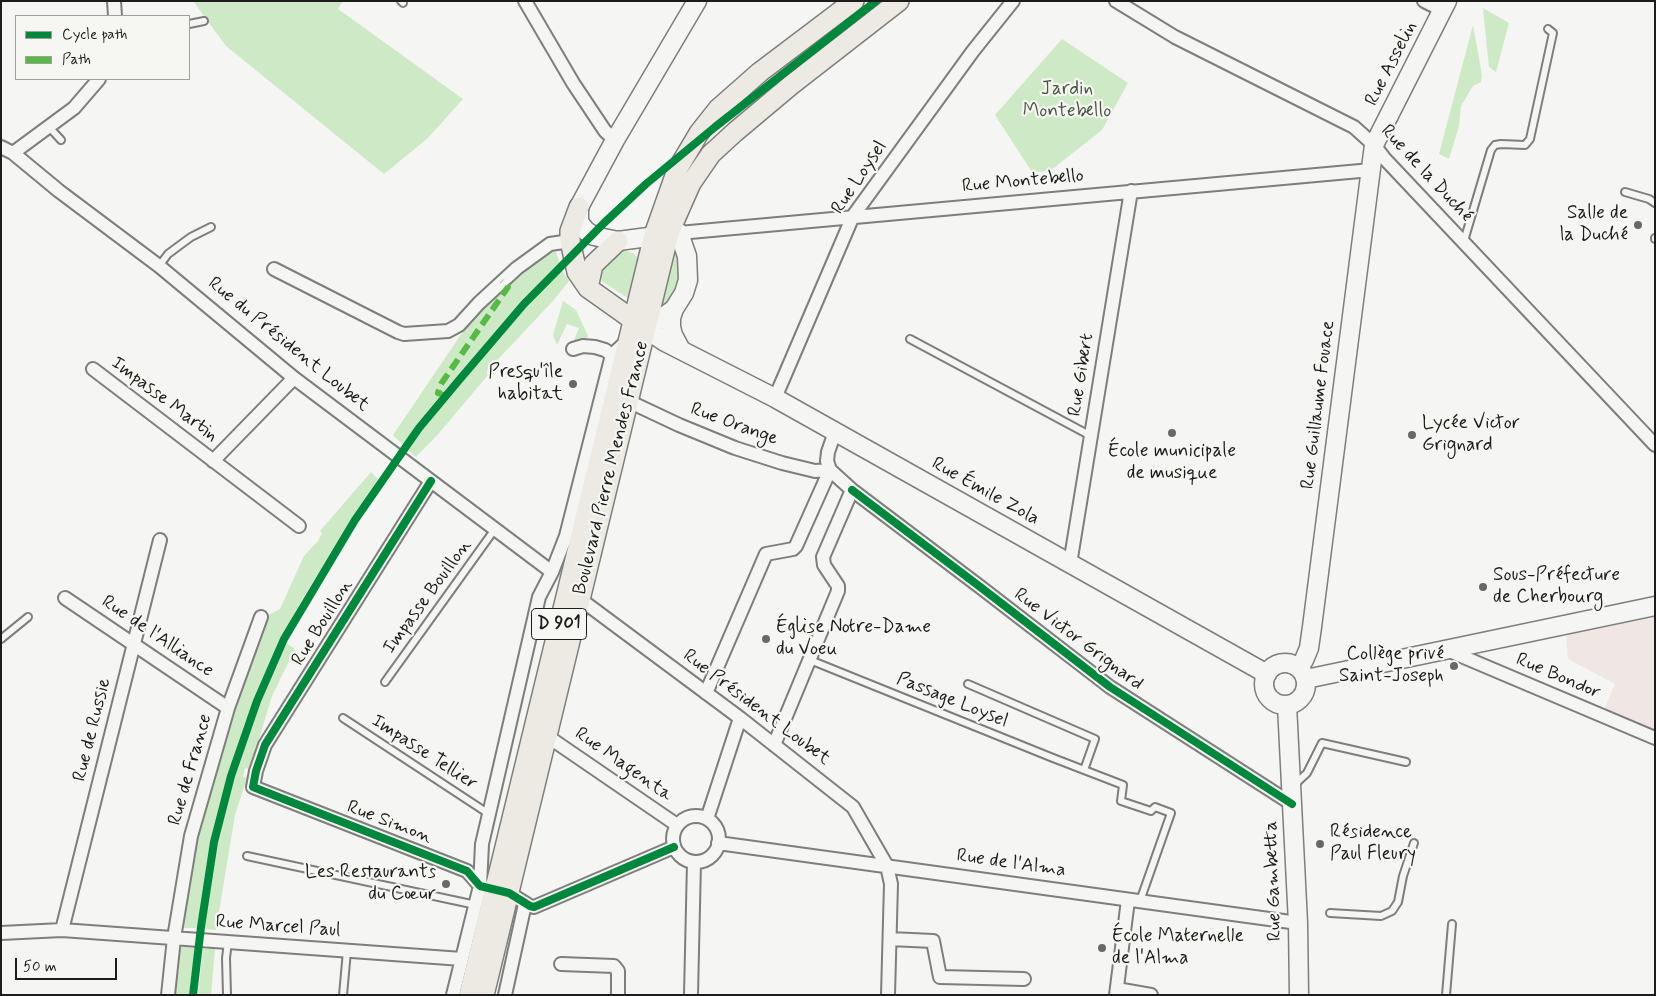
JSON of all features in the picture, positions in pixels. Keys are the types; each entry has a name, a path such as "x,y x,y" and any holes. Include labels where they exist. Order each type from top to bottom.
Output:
{"main road":[{"name":"Boulevard Pierre Mendes France","path":"484,995 495,890 547,736 628,401 640,324 667,234 677,170 699,133 718,109 760,72 854,1"},
{"name":"D 901","path":"667,234 691,183 711,154 791,85 899,1"},
{"path":"579,207 570,231 572,255 577,272 588,288 640,324"},
{"path":"588,288 594,265 618,241"},
{"name":"Boulevard Pierre Mendes France","path":"469,995 618,356 640,324"}],"street":[{"path":"114,1 115,15"},
{"path":"525,1 573,83 605,131 615,140"},
{"path":"681,350 673,335 671,318 684,293 688,280 687,256 667,234 618,241 594,236 586,231 579,222 579,207 615,140 697,1"},
{"name":"Rue Loysel","path":"775,398 853,216 973,51 1013,1"},
{"name":"Rue de la Duché","path":"1116,1 1175,38 1354,126 1374,145 1384,158 1655,445"},
{"path":"1424,1 1445,6"},
{"name":"Rue Asselin","path":"1374,145 1445,6"},
{"path":"13,153 74,108 98,80"},
{"name":"Rue Guillaume Fouace","path":"1302,674 1312,627 1374,145"},
{"name":"Rue du Président Loubet","path":"1,147 13,153 59,191 159,266 294,378 552,572"},
{"name":"Rue Montebello","path":"667,234 1371,170"},
{"name":"Rue Gibert","path":"1070,564 1131,191"},
{"path":"274,269 398,332 404,334 448,331 459,326 479,303 517,268 550,244 570,241"},
{"path":"640,324 674,309"},
{"name":"Rue Émile Zola","path":"640,324 660,339 775,398 1267,674"},
{"path":"572,348 595,347 618,356"},
{"name":"Boulevard Pierre Mendes France","path":"453,995 476,905 495,890 482,844 539,597 552,572 566,536 618,356"},
{"name":"Impasse Martin","path":"93,369 299,526"},
{"name":"Impasse Martin","path":"213,460 294,378"},
{"name":"Rue Orange","path":"628,401 735,448 815,471 830,470"},
{"path":"706,693 766,554 792,549 796,546 830,470 828,452 835,432"},
{"name":"Rue Victor Grignard","path":"830,470 852,490 1110,687 1292,796"},
{"name":"Rue Bouillon","path":"253,787 256,771 265,745 431,481"},
{"path":"774,745 838,591 838,586 824,565 823,558 852,490"},
{"name":"Rue de Russie","path":"62,930 160,540"},
{"name":"Rue de l'Alliance","path":"65,598 228,708"},
{"name":"Rue Président Loubet","path":"580,599 740,718 853,807 887,866"},
{"path":"1302,674 1447,650 1655,606"},
{"name":"Rue de France","path":"168,995 174,938 191,836 228,708 261,617"},
{"name":"Rue Bondor","path":"1447,650 1655,738"},
{"path":"1282,663 1294,665 1302,674 1306,686 1304,694 1294,704 1287,706 1275,703 1266,693 1265,680 1270,669 1282,663"},
{"name":"Rue Gambetta","path":"1287,706 1300,917 1299,995"},
{"path":"707,819 740,718"},
{"name":"Rue Magenta","path":"547,736 677,826"},
{"name":"Rue Simon","path":"253,787 467,871 495,890 525,904"},
{"path":"701,817 707,819 716,829 718,843 712,855 701,862 682,858 674,848 674,832 677,826 688,818 701,817"},
{"name":"Rue de l'Alma","path":"718,843 1134,900 1300,917"},
{"path":"505,995 525,904 534,906 674,848"},
{"path":"691,995 694,862"},
{"path":"887,866 891,884 888,995"},
{"path":"1134,900 1116,992 1151,995"},
{"name":"Rue Marcel Paul","path":"1,933 62,930 462,960"},
{"path":"890,939 933,941 940,977 1024,979"},
{"path":"561,964 614,966 618,971 618,995"}],"lane":[{"path":"190,24 204,21"},
{"path":"1464,241 1491,150 1495,145 1501,144 1525,145 1530,139 1553,33 1548,29"},
{"path":"49,127 61,140"},
{"path":"1625,192 1649,199 1655,203"},
{"path":"159,266 168,254 176,248 191,237 211,227"},
{"path":"910,340 1091,436"},
{"name":"Impasse Bouillon","path":"385,682 495,529"},
{"path":"1,639 28,617"},
{"name":"Passage Loysel","path":"810,660 1123,785 1121,801 1151,811 1155,807 1171,813 1134,900"},
{"name":"Passage Loysel","path":"968,684 1095,739 1084,770"},
{"name":"Impasse Tellier","path":"343,718 488,814"},
{"path":"1292,796 1307,773 1322,743 1406,762"},
{"path":"1330,913 1381,916 1392,911 1398,902 1403,876 1414,843"},
{"path":"246,856 476,905"},
{"path":"1446,995 1452,924"},
{"path":"223,942 226,958 227,995"},
{"path":"343,995 347,951"}],"shaded area":[{"path":"1655,614 1655,732 1604,710 1615,684 1568,659 1566,633"}],"green space":[{"path":"193,1 343,1 338,9 463,99 428,138 384,174 226,46"},
{"path":"1483,8 1509,23 1496,72 1489,67"},
{"path":"1473,25 1482,75 1481,82 1473,86 1461,106 1459,126 1449,159 1439,154"},
{"name":"Jardin Montebello","path":"1062,39 1128,83 1102,130 1050,171 1032,172 995,115"},
{"path":"675,247 681,255 679,286 666,308 660,308"},
{"path":"619,249 633,253 640,260 629,298 602,281 599,277 602,264"},
{"path":"555,250 560,264 521,302 403,445 393,435 464,330 497,290 547,253 551,254"},
{"path":"561,269 569,281 552,302 487,371 488,375 440,432 416,457 409,451 417,434 473,367"},
{"path":"563,301 576,310 588,336 584,343 572,345 579,328 567,324 557,345 553,335"},
{"path":"371,472 378,479 304,596 284,633 244,725 227,779 213,835 198,928 182,928 191,866 204,811 227,727 265,617 280,609 304,556 318,541 322,533 320,531"},
{"path":"286,643 295,649 272,696 250,769 245,768 243,777 247,778 235,815 216,930 204,929 211,873 228,793 241,748 262,695"},
{"path":"178,946 195,947 189,995 173,995"},
{"path":"203,949 215,949 211,995 198,995"}],"marked path":[{"path":"446,396 438,393 441,384 508,287 502,281"}],"cycle path":[{"path":"193,995 214,842 231,776 257,701 284,639 355,520 419,428 460,379 524,304 604,223 646,184 715,127 876,1"},
{"path":"431,481 265,745 256,771 253,787 467,871 480,886 509,893 534,907 674,847"},
{"path":"852,490 1110,687 1292,804"}],"place":[{"name":"Salle de la Duché","path":"1638,225"},
{"name":"Presqu'île habitat","path":"573,384"},
{"name":"École municipale de musique","path":"1172,433"},
{"name":"Lycée Victor Grignard","path":"1412,435"},
{"name":"Sous-Préfecture de Cherbourg","path":"1483,587"},
{"name":"Église Notre-Dame du Voeu","path":"766,639"},
{"name":"Collège privé Saint-Joseph","path":"1454,666"},
{"name":"Résidence Paul Fleury","path":"1320,844"},
{"name":"Les Restaurants du Cœur","path":"446,884"},
{"name":"École Maternelle de l'Alma","path":"1102,948"}]}
